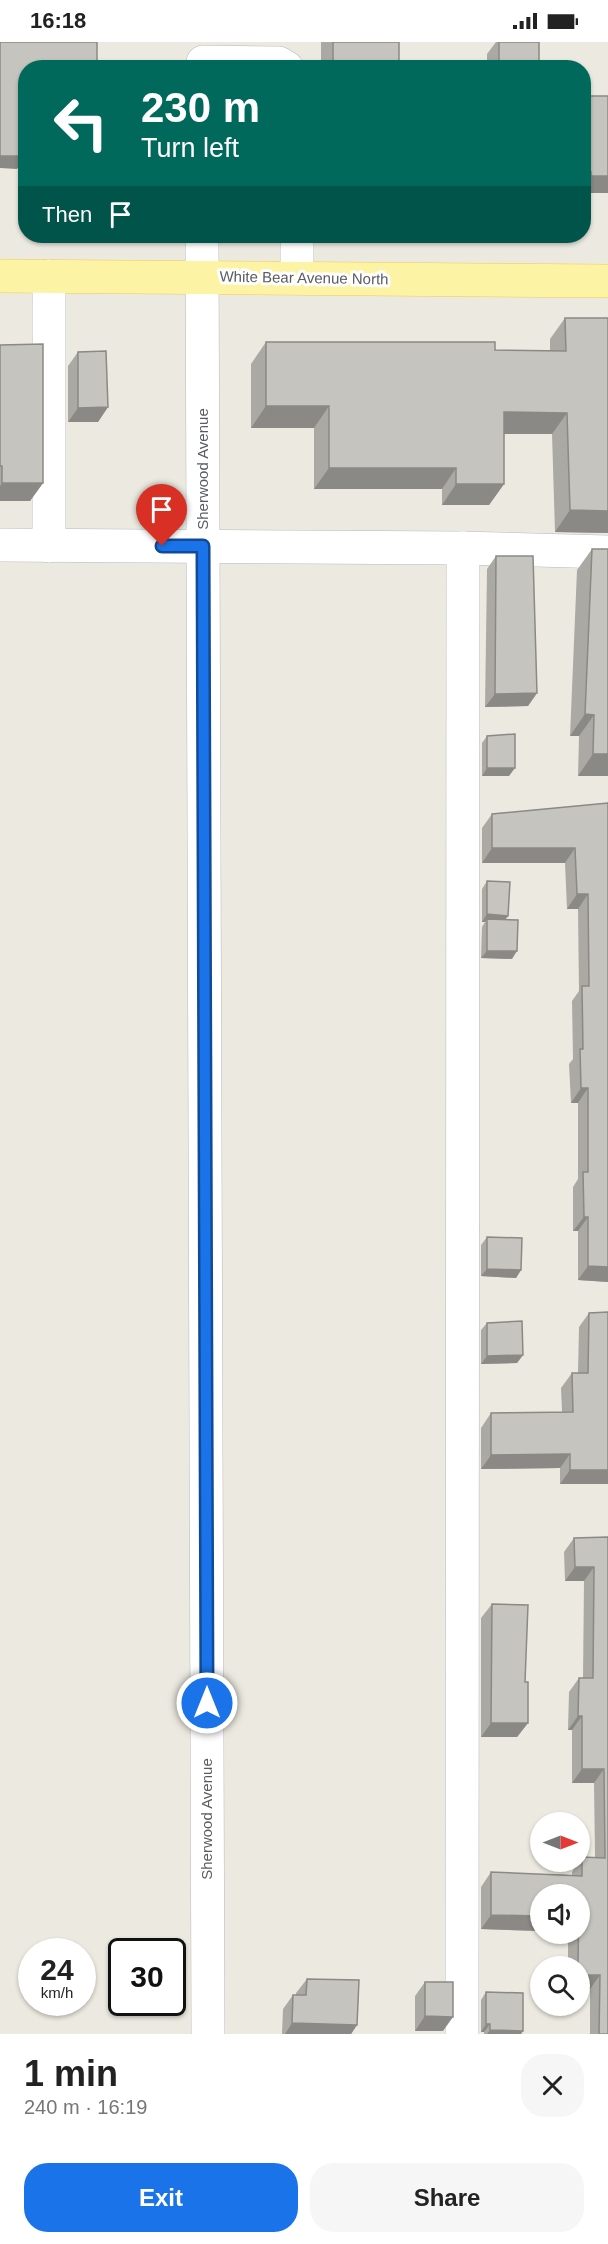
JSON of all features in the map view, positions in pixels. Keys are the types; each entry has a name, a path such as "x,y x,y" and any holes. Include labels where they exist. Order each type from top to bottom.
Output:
{"main road":[{"name":"White Bear Avenue North","path":"0,276 608,281"}],"street":[{"path":"203,57 241,60"},
{"name":"Sherwood Avenue","path":"202,243 208,2034"},
{"path":"297,243 297,278"},
{"path":"49,276 49,546"},
{"path":"0,545 463,548 608,552"},
{"path":"462,2034 463,548"}],"building":[{"path":"0,42 97,42 97,60 18,60 18,156 0,156"},
{"path":"333,42 399,42 399,60 333,60"},
{"path":"499,42 539,42 539,60 499,60"},
{"path":"591,96 608,96 608,176 591,176"},
{"path":"565,318 608,318 608,511 570,510 567,413 504,412 504,484 456,484 456,468 329,468 329,406 266,406 266,342 495,342 495,350 566,351"},
{"path":"43,344 43,483 2,483 0,345"},
{"path":"106,351 108,407 78,408 78,352"},
{"path":"592,549 608,549 608,754 593,754 594,715 585,714"},
{"path":"496,556 533,556 537,693 495,694"},
{"path":"515,734 515,768 487,768 487,736"},
{"path":"608,803 608,1267 588,1266 588,1217 584,1217 583,1172 588,1172 588,1088 581,1088 580,1049 583,1049 582,986 589,986 588,894 577,894 575,848 492,848 492,814"},
{"path":"487,881 510,882 508,916 487,914"},
{"path":"487,919 518,920 517,951 487,951"},
{"path":"487,1237 522,1238 521,1270 487,1269"},
{"path":"608,1312 608,1470 570,1470 570,1454 491,1455 491,1413 573,1412 572,1373 588,1373 589,1313"},
{"path":"522,1321 523,1355 487,1356 487,1323"},
{"path":"608,1537 608,2034 599,2034 600,1975 590,1975 590,1956 578,1956 578,1944 590,1944 590,1884 530,1884 530,1916 491,1915 491,1872 582,1876 582,1872 590,1872 590,1857 605,1858 604,1769 582,1769 582,1716 578,1716 579,1678 593,1678 594,1567 575,1567 574,1538"},
{"path":"492,1604 528,1605 525,1682 528,1682 528,1723 491,1723"},
{"path":"307,1979 359,1980 357,2025 292,2023 293,1995 306,1995"},
{"path":"425,1982 453,1982 453,2017 425,2016"},
{"path":"486,1992 523,1993 523,2031 490,2030 490,2024 486,2024"}],"route":[{"path":"162,546 203,546 207,1703"}]}
